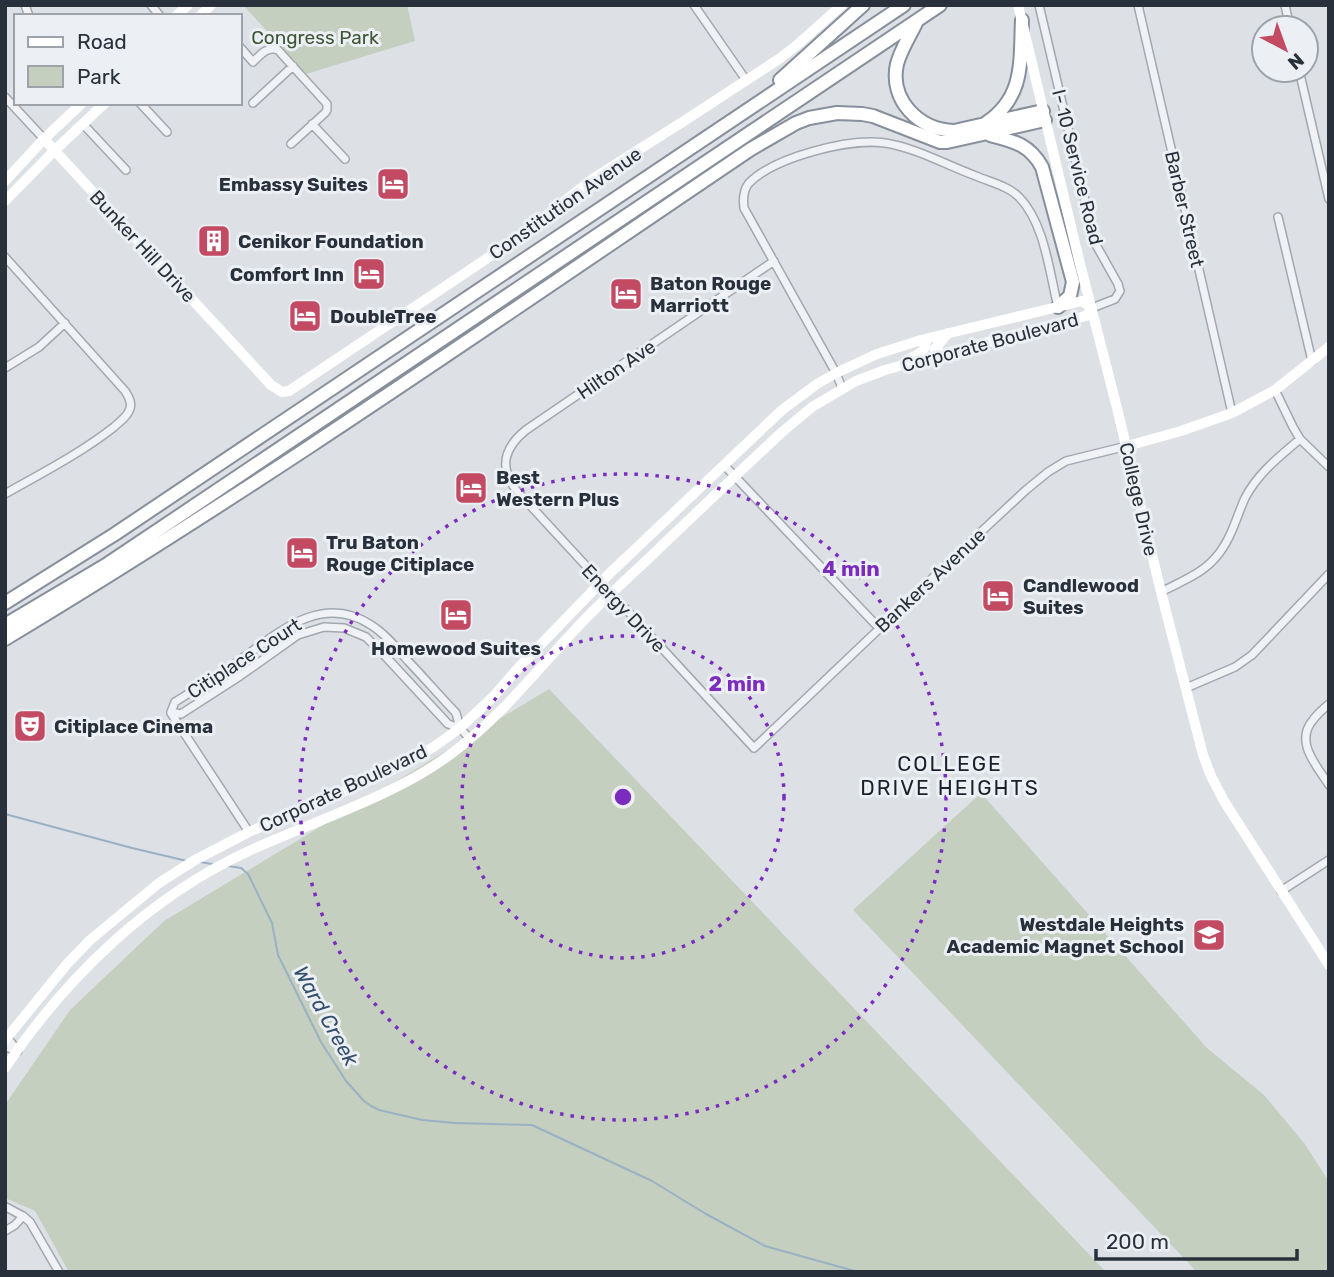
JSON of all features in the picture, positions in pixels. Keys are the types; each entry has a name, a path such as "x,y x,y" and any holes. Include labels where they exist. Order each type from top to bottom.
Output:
{"highway":[{"path":"749,109 863,5"},
{"path":"5,603 115,534 904,5"},
{"path":"5,625 106,565 940,5"},
{"path":"983,130 1003,110 1016,88 1022,20"},
{"path":"917,21 897,66 898,88 906,107 921,122 940,130 983,130 1017,142 1033,153 1042,167 1073,282 1069,296 1058,307"},
{"path":"5,639 88,590 258,480 751,149 796,123 824,115 850,113 881,118 940,142 953,142 983,130 1044,116"}],"street":[{"path":"694,5 746,80"},
{"name":"Constitution Avenue","path":"282,392 297,387 516,239 594,178 797,45 842,5"},
{"name":"College Drive","path":"1018,5 1203,755 1224,801 1329,965"},
{"name":"I- 10 Service Road","path":"1039,5 1095,243 1118,284 1119,291 1115,299 1092,308"},
{"name":"Barber Street","path":"1138,5 1232,412"},
{"path":"242,49 253,62 268,49 275,48 327,104 327,110 292,144"},
{"path":"253,103 293,66"},
{"path":"1302,84 1329,199"},
{"name":"Bunker Hill Drive","path":"5,97 271,385 282,392"},
{"path":"5,181 80,105"},
{"path":"5,201 100,105"},
{"path":"142,105 167,132"},
{"path":"83,124 126,170"},
{"path":"312,124 345,159"},
{"path":"842,388 744,208 743,197 748,184 766,172 817,149 884,143 910,149 1017,194 1031,211 1038,226 1058,307"},
{"path":"1278,216 1312,361"},
{"path":"5,257 125,391 131,405 125,418 106,433 5,494"},
{"name":"Hilton Ave","path":"506,463 511,444 526,429 774,261"},
{"name":"Corporate Boulevard","path":"5,1068 76,978 111,943 183,886 216,867 421,774 470,739 503,710 563,642 611,594 812,407 856,381 935,356 1086,316 1092,308 1082,301 925,339 877,354 817,384 782,410 600,583 494,696 460,728 405,764 249,832 195,860 159,883 90,940 67,964 6,1040"},
{"path":"1000,338 1002,320"},
{"path":"5,368 40,347 65,323"},
{"path":"935,356 935,349 949,333"},
{"path":"898,367 923,350 926,346 925,339"},
{"path":"1127,446 1181,431 1232,412 1275,390 1329,347"},
{"path":"812,407 819,394 817,384"},
{"path":"1275,390 1300,439 1329,467"},
{"path":"1161,592 1199,572 1216,558 1229,538 1255,482 1270,463 1300,439"},
{"name":"Bankers Avenue","path":"754,748 1048,472 1066,461 1127,446"},
{"name":"Energy Drive","path":"506,463 510,482 516,490 754,748"},
{"path":"724,465 879,628"},
{"path":"673,534 677,518 674,513"},
{"path":"1186,688 1235,667 1252,655 1329,574"},
{"name":"Citiplace Court","path":"460,728 448,724 366,637 344,628 324,626 303,634 181,714 171,712 175,702 297,621 323,613 347,614 374,626 456,713 460,728 470,739"},
{"path":"353,631 357,618"},
{"path":"297,621 303,634"},
{"path":"232,665 240,676"},
{"path":"404,676 414,667"},
{"path":"1329,704 1311,722 1305,734 1306,747 1329,785"},
{"path":"171,712 249,832"},
{"path":"1281,891 1329,860"},
{"path":"6,1040 18,1051"},
{"path":"6,1207 23,1216 34,1227 59,1272"},
{"path":"5,1231 23,1216"}],"green space":[{"name":"Congress Park","path":"243,5 407,5 415,41 306,74"},
{"path":"549,689 1106,1272 69,1272 35,1211 5,1198 5,1105 70,1010 164,921"},
{"path":"981,793 1207,1048 1264,1095 1305,1144 1329,1182 1329,1272 1197,1272 853,910"}],"waterway":[{"name":"Ward Creek","path":"5,814 187,861"},
{"name":"Ward Creek","path":"200,862 212,864"},
{"name":"Ward Creek","path":"228,866 241,868 248,874 272,923 278,955 321,1042 346,1081 371,1106 422,1120 532,1125 652,1181 765,1246 858,1272"}],"place":[{"name":"Embassy Suites","path":"393,184"},
{"name":"Cenikor Foundation","path":"214,241"},
{"name":"Comfort Inn","path":"369,274"},
{"name":"Baton Rouge Marriott","path":"626,294"},
{"name":"DoubleTree","path":"305,316"},
{"name":"Best Western Plus","path":"471,488"},
{"name":"Tru Baton Rouge Citiplace","path":"302,553"},
{"name":"Candlewood Suites","path":"998,596"},
{"name":"Homewood Suites","path":"456,615"},
{"name":"Citiplace Cinema","path":"30,726"},
{"name":"Westdale Heights Academic Magnet School","path":"1209,935"}],"district":[{"name":"COLLEGE DRIVE HEIGHTS","path":"950,776"}]}
